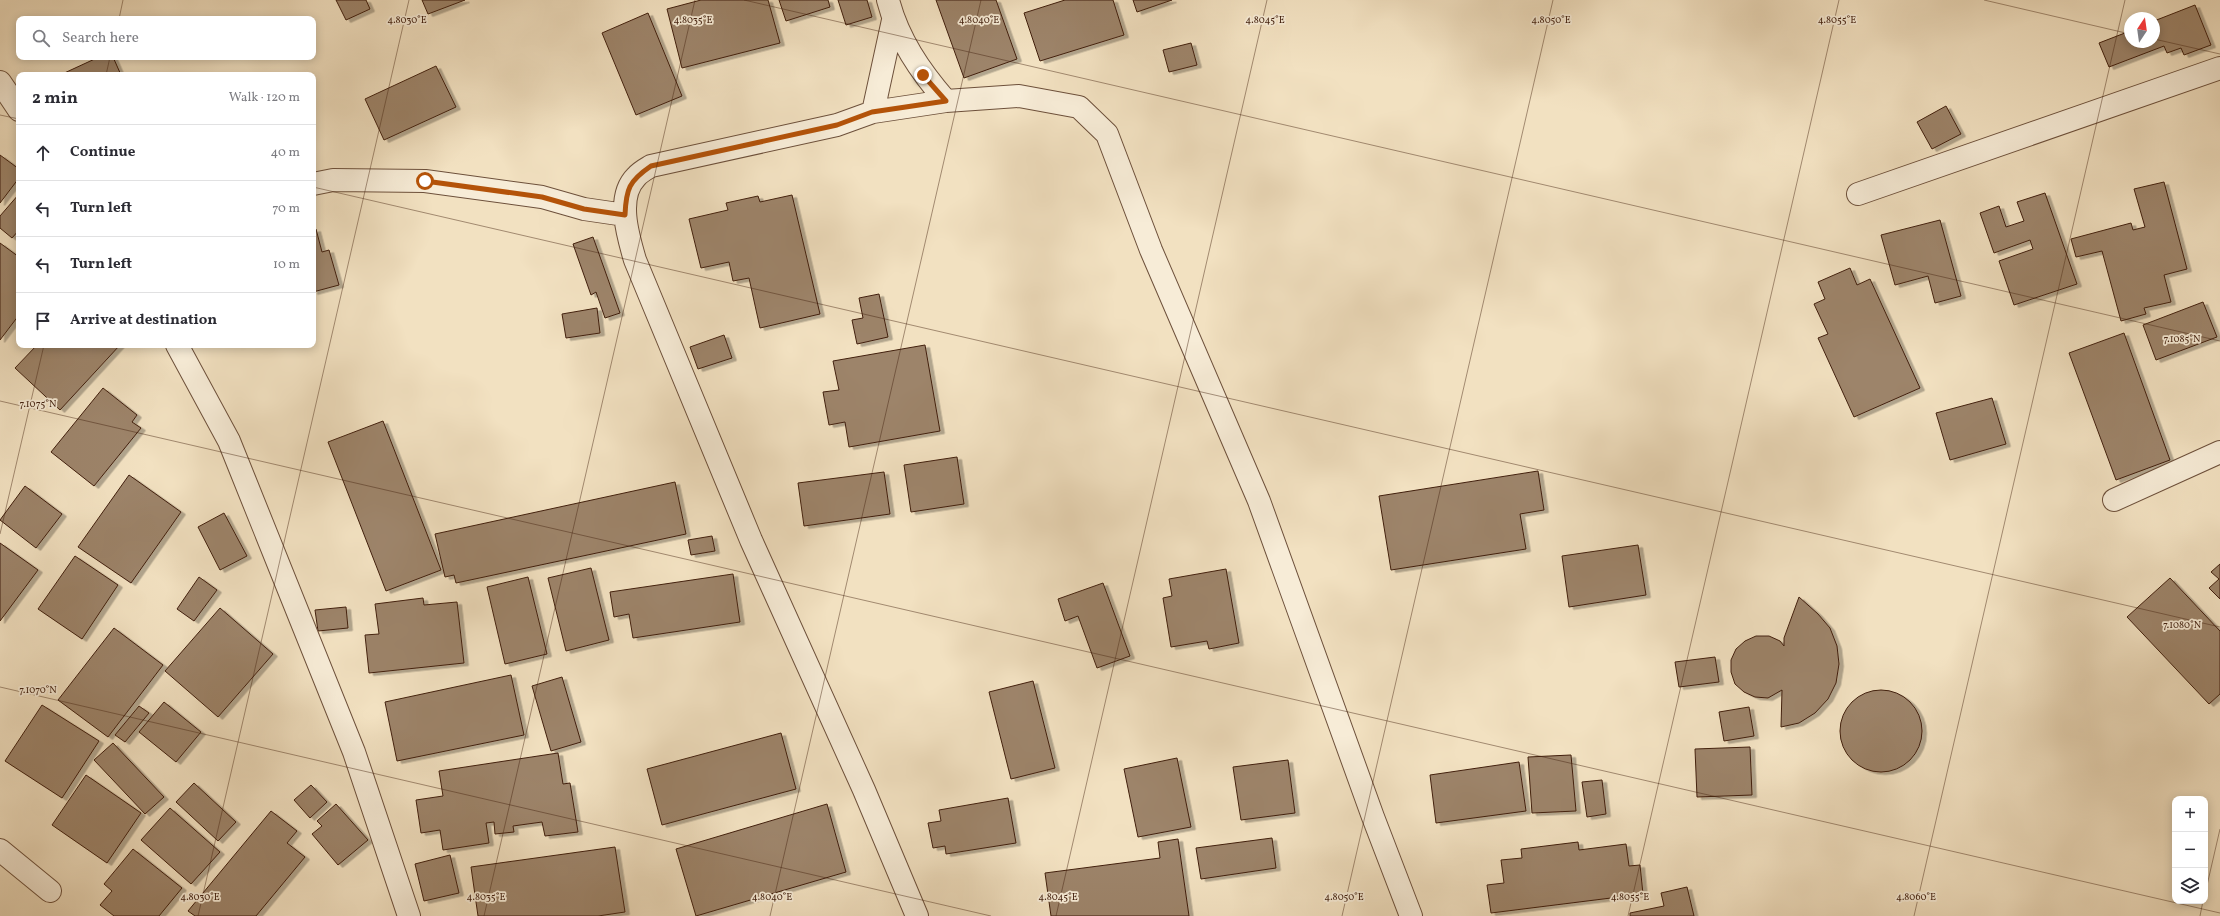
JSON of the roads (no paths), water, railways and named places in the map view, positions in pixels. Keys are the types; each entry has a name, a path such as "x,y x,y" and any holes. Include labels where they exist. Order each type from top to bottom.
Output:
{"street":[{"path":"891,10 923,75 946,101"},
{"path":"872,112 891,10"},
{"path":"1858,194 2220,68"},
{"path":"0,82 16,106"},
{"path":"917,916 864,790 751,540 635,260 627,235 625,215 626,197 635,177 651,166 837,125 872,112 946,101 1019,96 1044,99 1078,107 1107,134 1151,250 1259,501 1373,817 1411,916"},
{"path":"316,183 333,180 425,181 542,197 584,209 625,215"},
{"path":"179,348 229,441 354,752 409,916"},
{"path":"2114,500 2220,452"},
{"path":"0,850 50,891"}]}
